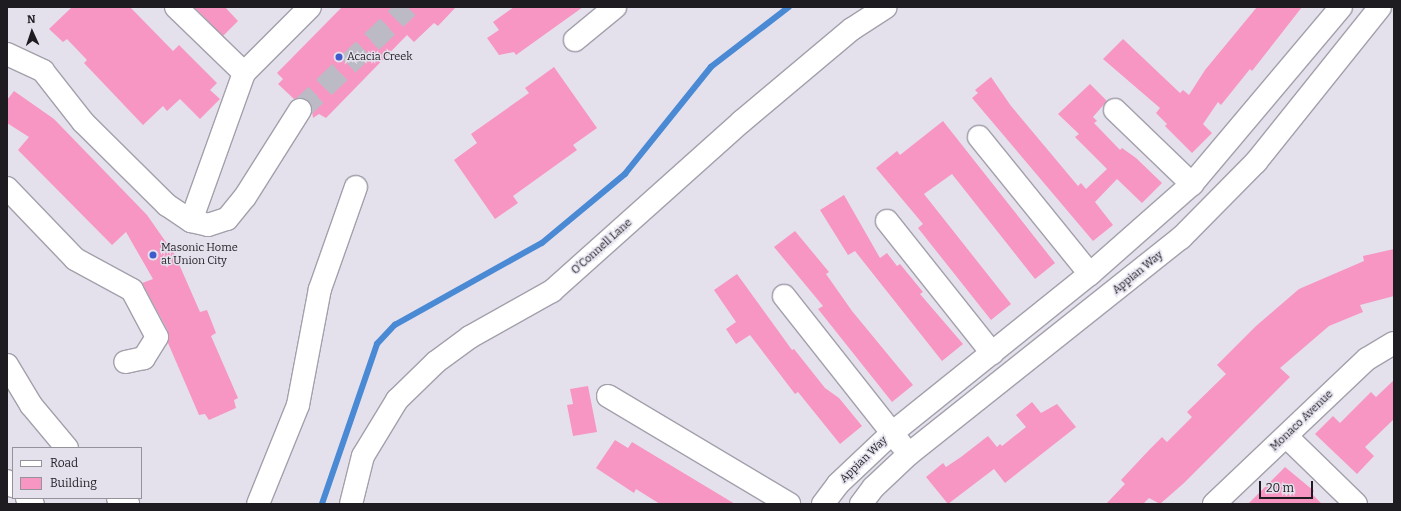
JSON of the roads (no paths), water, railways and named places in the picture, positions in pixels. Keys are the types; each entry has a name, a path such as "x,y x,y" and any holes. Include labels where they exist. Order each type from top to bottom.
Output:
{"street":[{"path":"176,7 244,73"},
{"path":"191,221 244,73 310,7"},
{"path":"575,40 615,7"},
{"name":"O’Connell Lane","path":"351,504 366,450 397,400 436,362 470,337 552,291 741,122 852,29 886,7"},
{"name":"Appian Way","path":"823,504 838,484 892,433 1090,274 1192,184 1342,7"},
{"name":"Appian Way","path":"860,504 874,487 909,454 1181,238 1256,162 1380,7"},
{"path":"7,54 43,71 83,122 167,205 191,221 208,225 227,219 245,197 300,110"},
{"path":"1115,110 1192,184"},
{"path":"979,137 1090,274"},
{"path":"258,504 298,405 320,289 356,187"},
{"path":"7,188 75,259 132,290 157,337 144,358 125,362"},
{"path":"887,220 992,353"},
{"path":"784,296 909,454"},
{"name":"Monaco Avenue","path":"1214,504 1367,359 1394,343"},
{"path":"7,365 31,405 67,447"},
{"path":"608,396 789,504"},
{"path":"1287,436 1356,504"}],"waterway":[{"path":"322,504 377,344 395,325 542,243 625,174 711,67 789,7"}],"tunnel":[{"path":"300,110 408,7"}],"place":[{"name":"Acacia Creek","path":"339,57"},
{"name":"Masonic Home at Union City","path":"153,255"}]}
